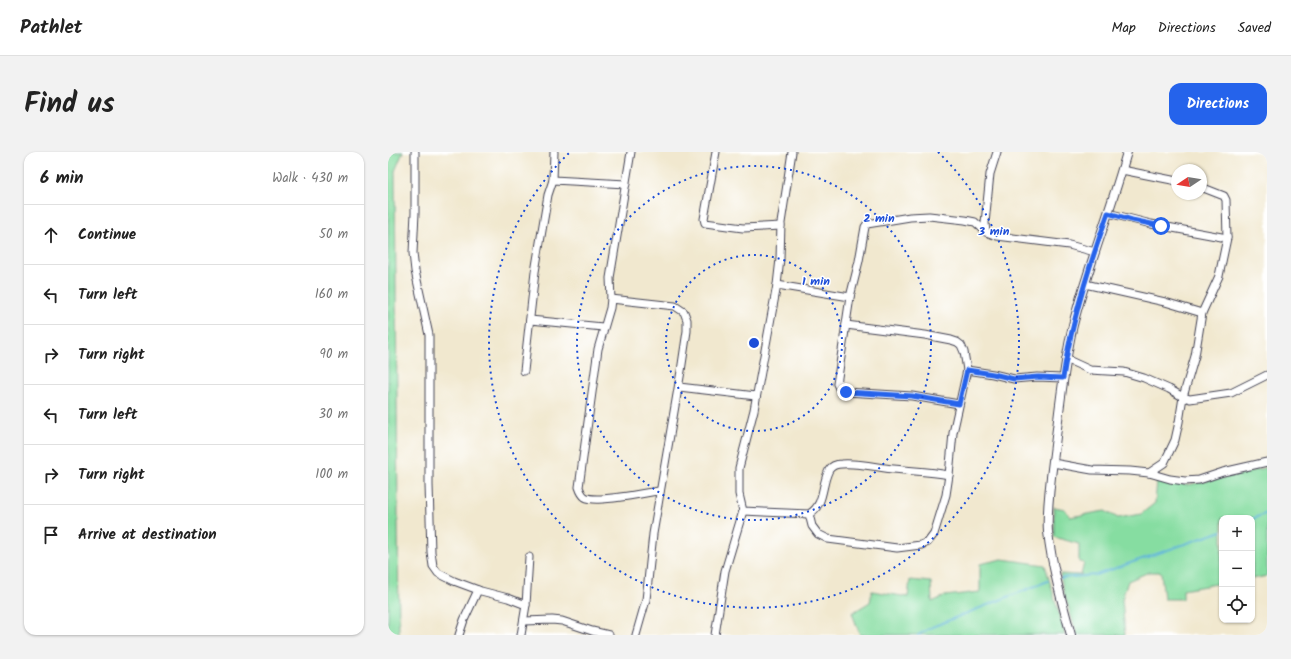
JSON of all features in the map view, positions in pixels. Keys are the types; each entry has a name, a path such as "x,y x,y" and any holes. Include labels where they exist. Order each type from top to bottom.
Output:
{"street":[{"path":"415,152 413,262 427,322 430,346 429,485 431,552 433,566 438,573 454,581 526,605"},
{"path":"524,371 535,272 548,195 553,180 554,152"},
{"path":"631,152 610,278 610,308 603,327 598,349 579,486 581,492 586,498 609,499 660,491"},
{"path":"716,152 704,219 705,223 751,228 781,226"},
{"path":"715,635 725,571 743,511 739,494 739,468 754,410 777,285 780,259 781,226 792,152"},
{"path":"986,232 985,223 990,174 997,152"},
{"path":"1071,635 1056,576 1048,532 1048,515 1053,463 1063,378 1073,325 1128,152"},
{"path":"1122,170 1171,180"},
{"path":"553,180 626,184"},
{"path":"1149,473 1164,463 1175,440 1182,397 1194,356 1202,313 1219,276 1227,238 1226,200 1224,196 1207,190"},
{"path":"1108,213 1151,224 1227,238"},
{"path":"959,404 912,396 846,392 838,388 837,384 850,297 859,261 865,227 869,223 910,217 929,216 975,222 986,232 997,236 1069,245 1095,252"},
{"path":"1085,284 1165,302 1202,313"},
{"path":"777,285 850,297"},
{"path":"611,299 675,306 684,312 688,320 679,387 653,534 646,600 636,635"},
{"path":"530,320 603,327"},
{"path":"809,514 812,526 818,534 828,539 897,548 921,545 928,542 934,534 946,495 950,475 953,434 967,370 962,347 957,342 925,335 846,325"},
{"path":"1066,359 1090,370 1124,372 1144,378 1169,389 1182,397 1190,399 1231,393 1267,375"},
{"path":"967,370 1014,379 1038,377 1063,378"},
{"path":"679,387 756,396"},
{"path":"1053,463 1092,470 1149,473 1170,479 1185,481 1199,480 1223,472 1267,462"},
{"path":"743,511 809,514 815,510 818,504 829,470 833,465 864,465 950,475"},
{"path":"521,635 526,605 529,557"},
{"path":"459,635 464,620 478,590"},
{"path":"524,621 562,621 608,635"}],"green space":[{"path":"388,152 403,152 395,171 399,635 388,635"},
{"path":"1267,467 1267,576 1255,578 1255,515 1219,515 1219,584 1183,590 1183,599 1164,599 1161,572 1149,572 1128,581 1122,599 1125,635 1077,635 1064,593 1060,574 1081,575 1084,563 1079,562 1079,544 1054,537 1054,507 1065,509 1070,517 1105,511 1118,518 1141,514 1155,503 1157,481 1187,485 1242,474"},
{"path":"1002,559 1045,565 1065,635 860,635 852,613 870,602 872,591 908,597 910,580 931,582 932,602 945,596 980,592 980,564"}],"waterway":[{"path":"1255,518 1267,513"},
{"path":"1060,578 1096,575 1219,532"},
{"path":"918,635 932,627 1048,581"}],"route":[{"path":"846,392 912,396 959,404 967,370 1014,379 1038,377 1063,378 1073,325 1080,298 1108,213 1161,226"}]}
